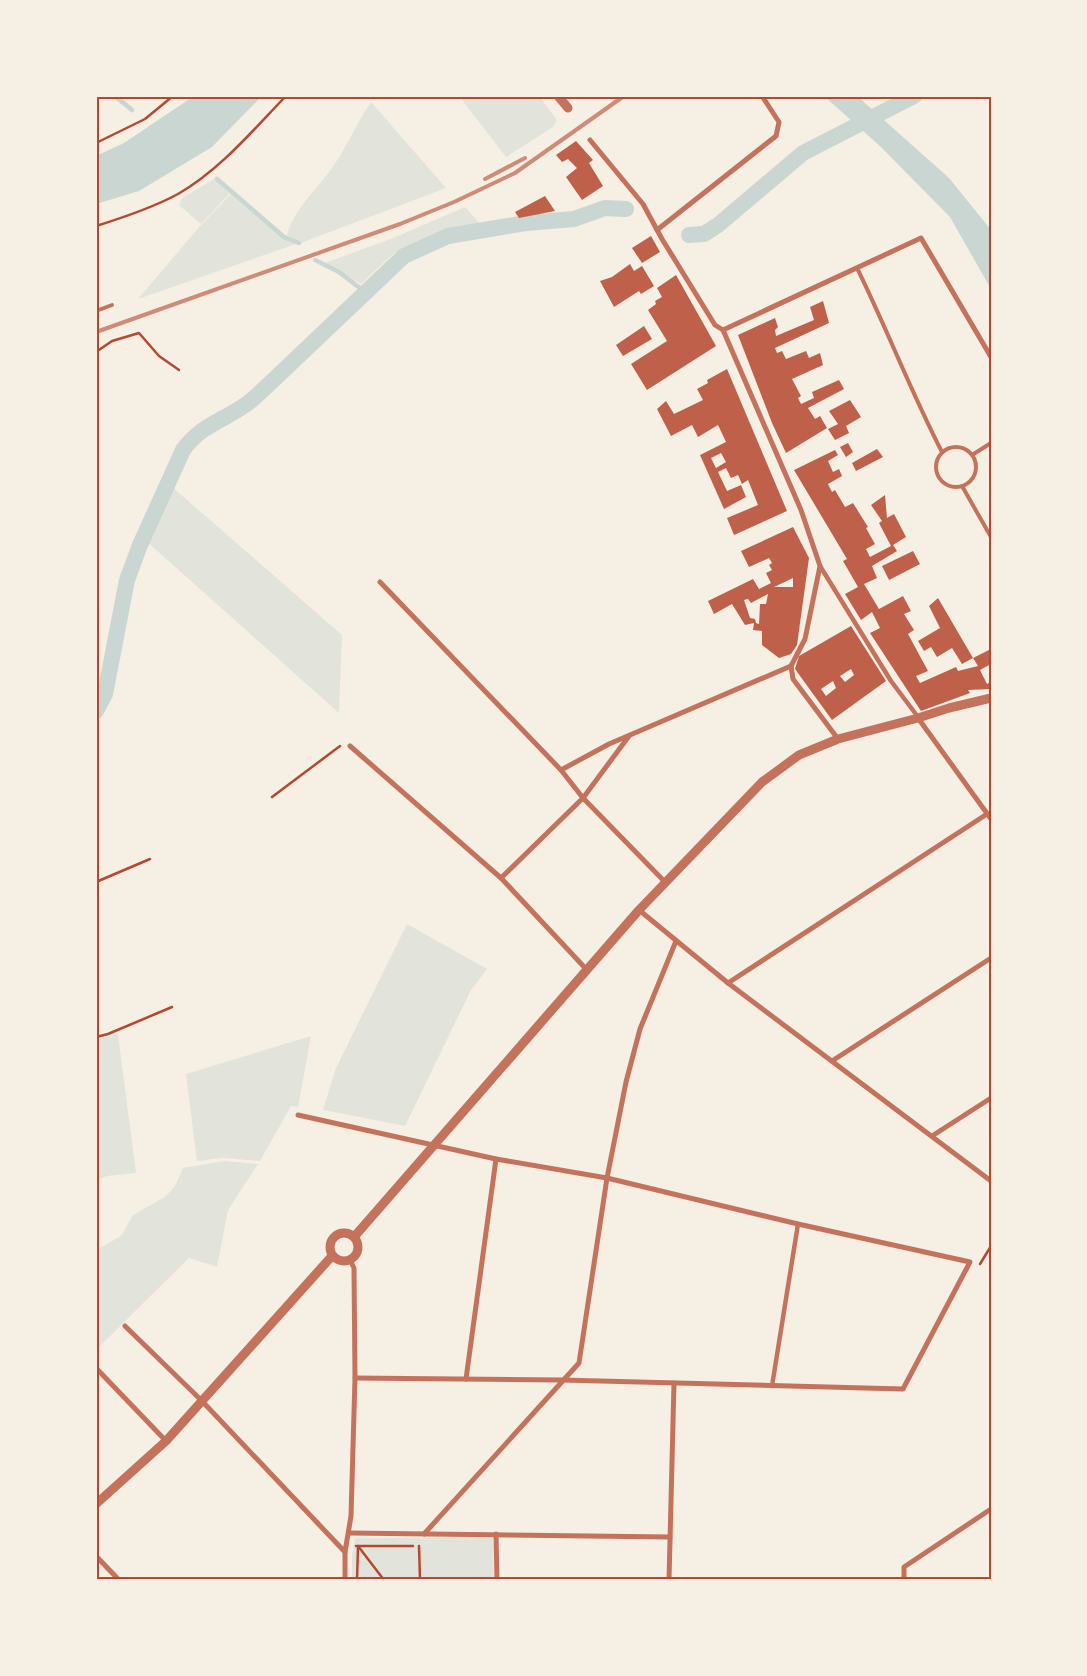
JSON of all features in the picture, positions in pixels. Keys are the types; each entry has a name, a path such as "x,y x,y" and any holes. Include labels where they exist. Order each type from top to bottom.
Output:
{"street":[{"path":"558,96 567,108"},
{"path":"563,96 567,108"},
{"path":"657,230 776,136 779,122 762,96"},
{"path":"590,140 643,204 715,325 723,330 801,510 820,566 891,680 991,819"},
{"path":"723,330 921,238 991,357"},
{"path":"820,566 805,639 791,666 793,679 838,739"},
{"path":"380,582 561,770 583,798 665,882"},
{"path":"561,770 631,735 791,666"},
{"path":"354,1237 639,910 762,782 800,756 838,739 991,698"},
{"path":"501,878 583,798 631,735"},
{"path":"350,746 501,878 587,970"},
{"path":"728,984 987,814"},
{"path":"639,910 728,984 991,1181"},
{"path":"424,1534 579,1363 607,1178 626,1082 640,1029 676,941"},
{"path":"832,1061 991,958"},
{"path":"932,1136 991,1098"},
{"path":"298,1114 496,1159 607,1178 798,1224 970,1262 903,1389 562,1380 355,1378"},
{"path":"466,1380 496,1159"},
{"path":"772,1386 798,1224"},
{"path":"341,1233 354,1237 358,1249 350,1260 341,1262 332,1256 329,1247 333,1238 341,1233"},
{"path":"96,1504 166,1441 332,1256"},
{"path":"345,1580 345,1552 349,1533 355,1378 354,1268 350,1260"},
{"path":"125,1326 201,1400 345,1552"},
{"path":"96,1368 166,1441"},
{"path":"669,1580 674,1383"},
{"path":"904,1580 904,1567 991,1509"},
{"path":"349,1533 670,1537"},
{"path":"496,1534 497,1580"},
{"path":"96,1556 118,1580"}],"lane":[{"path":"857,268 889,333 913,395 942,452"},
{"path":"96,311 112,305"},
{"path":"972,455 991,443"},
{"path":"954,447 961,448 972,455 975,461 975,473 968,483 962,486 949,486 939,477 936,464 942,452 954,447"},
{"path":"962,486 991,537"}],"path":[{"path":"96,143 145,119 173,96"},
{"path":"96,226 146,210 180,193 209,172 286,96"},
{"path":"96,352 112,341 140,333 159,356 178,370"},
{"path":"272,797 339,746 350,746"},
{"path":"96,882 150,860"},
{"path":"96,1037 108,1034 172,1006"},
{"path":"358,1546 428,1546"},
{"path":"357,1580 358,1546"},
{"path":"358,1546 384,1580"},
{"path":"419,1546 420,1580"}],"shaded area":[{"path":"194,96 262,96 212,147 139,191 96,204 96,156 124,143"},
{"path":"459,96 539,96 557,120 553,127 506,157"},
{"path":"824,96 857,96 949,178 991,230 991,289 950,217 881,147"},
{"path":"371,102 446,188 301,243 287,235 291,225 302,205 336,162"},
{"path":"214,179 230,193 201,224 179,205 182,198"},
{"path":"231,194 283,238 296,244 138,299 200,226"},
{"path":"465,207 479,223 441,232 394,253 361,284 325,263 393,238"},
{"path":"171,486 342,635 339,713 145,540"},
{"path":"407,924 487,969 471,990 405,1126 323,1110 336,1068"},
{"path":"118,1034 136,1173 107,1176 96,1180 96,1040"},
{"path":"311,1036 298,1107 291,1106 260,1161 222,1158 197,1161 186,1074"},
{"path":"224,1161 258,1164 228,1210 217,1267 189,1258 96,1350 96,1250 121,1236 133,1215 165,1197 175,1186 183,1168"},
{"path":"355,1538 493,1538 494,1580 352,1580 352,1555"}],"building":[{"path":"576,141 593,160 589,163 603,186 582,200 566,177 577,168 568,159 562,162 556,155"},
{"path":"545,196 555,211 519,218 515,212"},
{"path":"651,236 660,252 642,263 632,248"},
{"path":"630,264 634,271 642,266 654,286 641,294 639,291 614,307 600,281 612,277"},
{"path":"676,275 716,346 647,390 631,364 667,341 648,310 656,304 655,301 662,297 657,288"},
{"path":"823,301 829,323 775,348 777,353 782,351 786,359 806,351 809,358 820,353 823,365 792,379 801,396 798,398 801,404 814,398 812,392 839,380 844,389 808,408 815,419 820,416 827,428 786,453 772,423 738,335 775,318 778,327 775,330 776,336 814,320 810,307"},
{"path":"644,326 652,339 623,356 616,345"},
{"path":"727,369 787,511 734,535 727,518 758,505 748,480 742,484 738,475 731,478 726,468 718,472 727,491 741,485 746,497 724,509 700,455 726,442 718,425 698,437 692,425 671,436 657,409 666,401 674,414 703,400 697,389 708,383 707,380","holes":["721,453 726,462 716,468 711,458"]},
{"path":"850,400 861,417 846,426 849,433 835,440 828,429 838,424 829,411"},
{"path":"848,443 853,452 846,457 840,447"},
{"path":"877,449 883,457 856,471 852,463"},
{"path":"835,450 838,455 828,461 833,472 839,469 842,476 828,484 832,492 835,490 845,507 853,503 868,527 866,528 875,544 866,549 870,557 891,546 879,523 882,521 871,505 885,495 887,518 894,514 906,537 893,545 897,551 872,566 877,578 864,584 879,609 903,596 911,611 904,614 914,630 908,634 928,671 916,676 920,683 956,667 958,671 978,666 973,658 991,649 991,664 980,670 987,684 991,682 991,689 968,690 970,693 921,711 870,633 880,628 872,612 861,620 845,594 858,587 843,561 847,559 794,470"},
{"path":"793,527 809,558 797,645 791,654 779,658 762,645 762,631 753,630 754,623 745,625 732,604 714,614 708,601 753,579 759,589 771,583 766,573 772,570 769,565 772,563 769,558 749,567 741,551","holes":["793,578 793,587 774,587","768,594 766,604 760,604 759,624 756,623 755,619 750,618 744,600 748,599 751,603"]},
{"path":"913,551 920,564 889,580 882,566"},
{"path":"938,598 973,658 962,664 952,648 937,657 931,647 924,651 918,641 940,628 929,606"},
{"path":"851,626 886,681 832,720 795,669 799,656","holes":["851,669 854,675 845,682 840,676","833,681 836,688 826,696 821,689"]}],"waterway":[{"path":"115,96 132,110"},
{"path":"689,235 704,234 718,225 803,153 914,96"},
{"path":"217,179 284,237 299,243"},
{"path":"96,711 105,694 127,580 140,545 183,450 197,435 253,399 404,256 448,236 526,223 574,219 605,208 626,209"},
{"path":"315,260 339,272 365,292"}],"railway":[{"path":"96,332 400,224 454,202 515,173 624,96"},
{"path":"485,179 525,158"}]}
